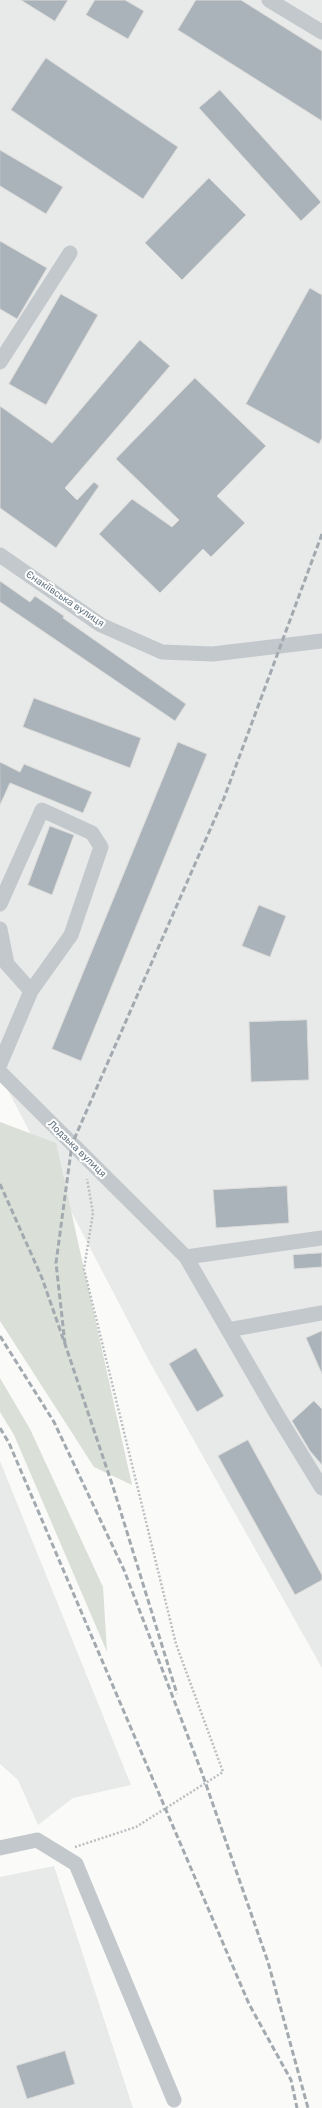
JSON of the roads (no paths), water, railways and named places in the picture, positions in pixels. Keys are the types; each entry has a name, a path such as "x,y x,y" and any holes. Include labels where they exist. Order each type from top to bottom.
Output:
{"street":[{"path":"269,0 322,32"},
{"path":"0,362 70,253"},
{"name":"Єнакіївська вулиця","path":"0,555 101,625 162,652 213,654 322,641"},
{"path":"0,904 42,810 92,833 100,848 71,935 31,990 0,1064"},
{"path":"0,929 7,964 31,990"},
{"name":"Лодзька вулиця","path":"0,1072 186,1257 322,1488"},
{"path":"186,1257 322,1238"},
{"path":"228,1330 322,1313"},
{"path":"0,1848 37,1840 76,1864 174,2100"}],"railway":[{"path":"65,1344 56,1263 72,1144 224,798 322,534"},
{"path":"0,1184 42,1278 65,1344 114,1490 177,1694"},
{"path":"0,1336 54,1422 124,1570 202,1773 268,1962 308,2108"},
{"path":"0,1428 9,1443 249,2004 291,2080 297,2108"}]}
